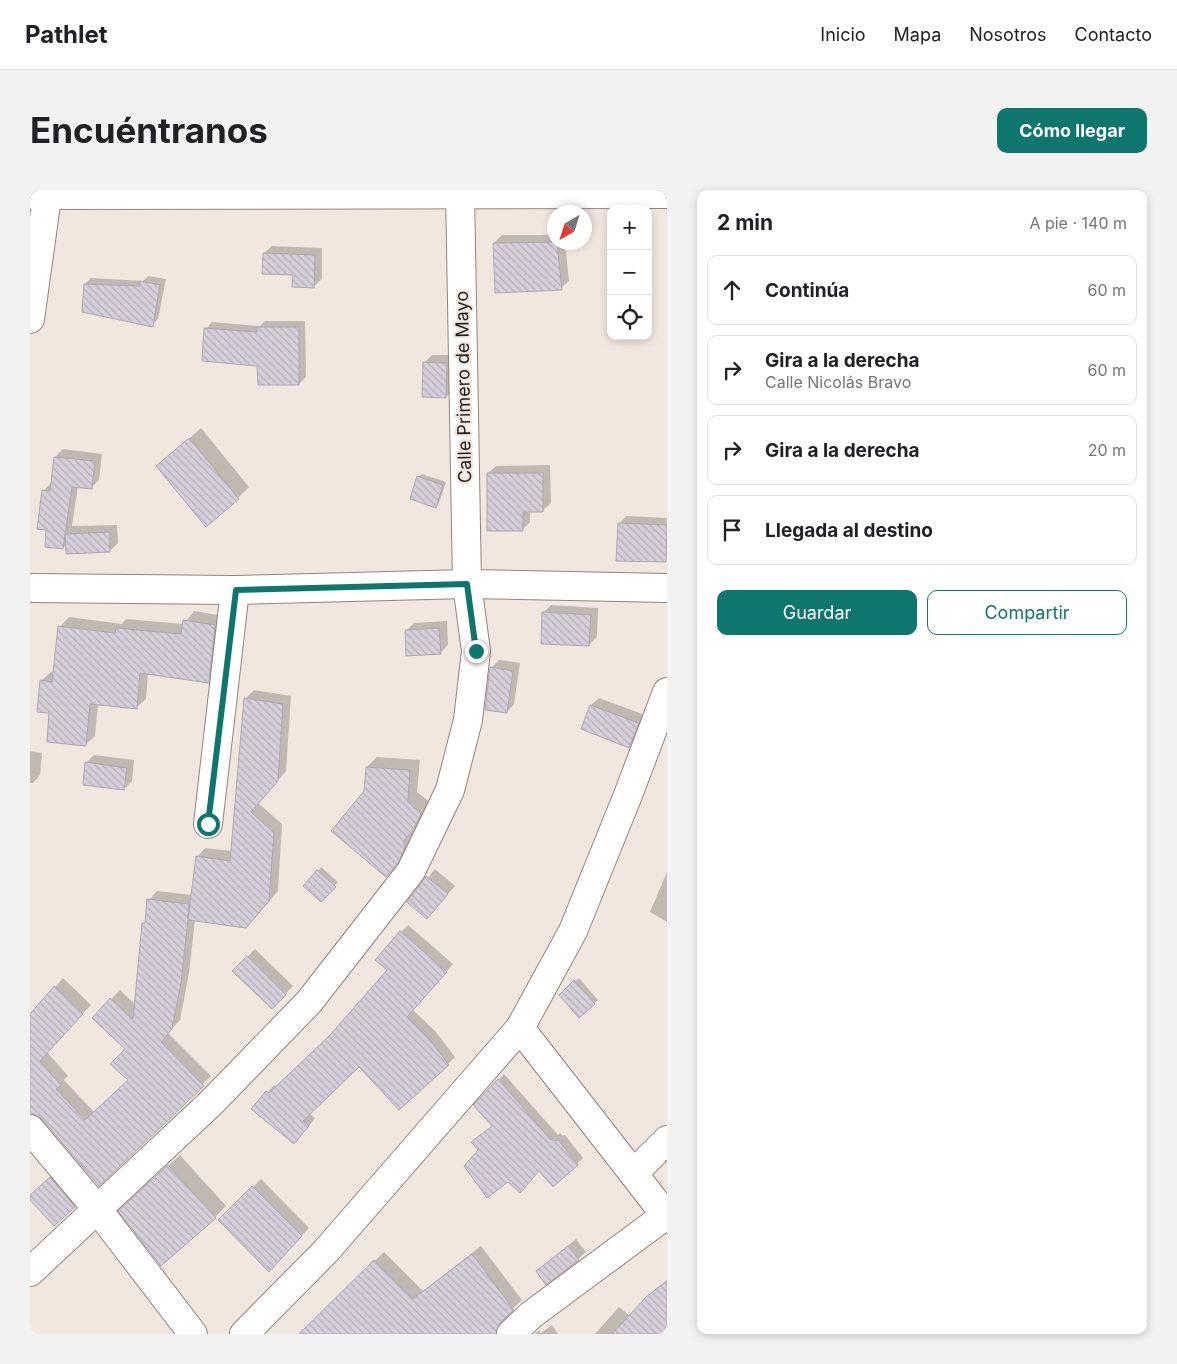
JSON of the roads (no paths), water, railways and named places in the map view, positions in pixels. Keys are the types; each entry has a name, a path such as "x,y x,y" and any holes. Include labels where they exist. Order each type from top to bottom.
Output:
{"street":[{"path":"30,319 42,194 460,192 667,194"},
{"name":"Calle Primero de Mayo","path":"30,1272 211,1103 309,1002 410,871 450,790 468,720 476,651 467,584 460,192"},
{"path":"30,588 236,590 467,584 667,588"},
{"path":"208,824 236,590"},
{"path":"244,1334 326,1251 520,1028 573,931 667,692"},
{"path":"511,1334 531,1315 666,1216 520,1028"},
{"path":"30,1129 98,1210 193,1334"},
{"path":"634,1173 667,1140"}]}
